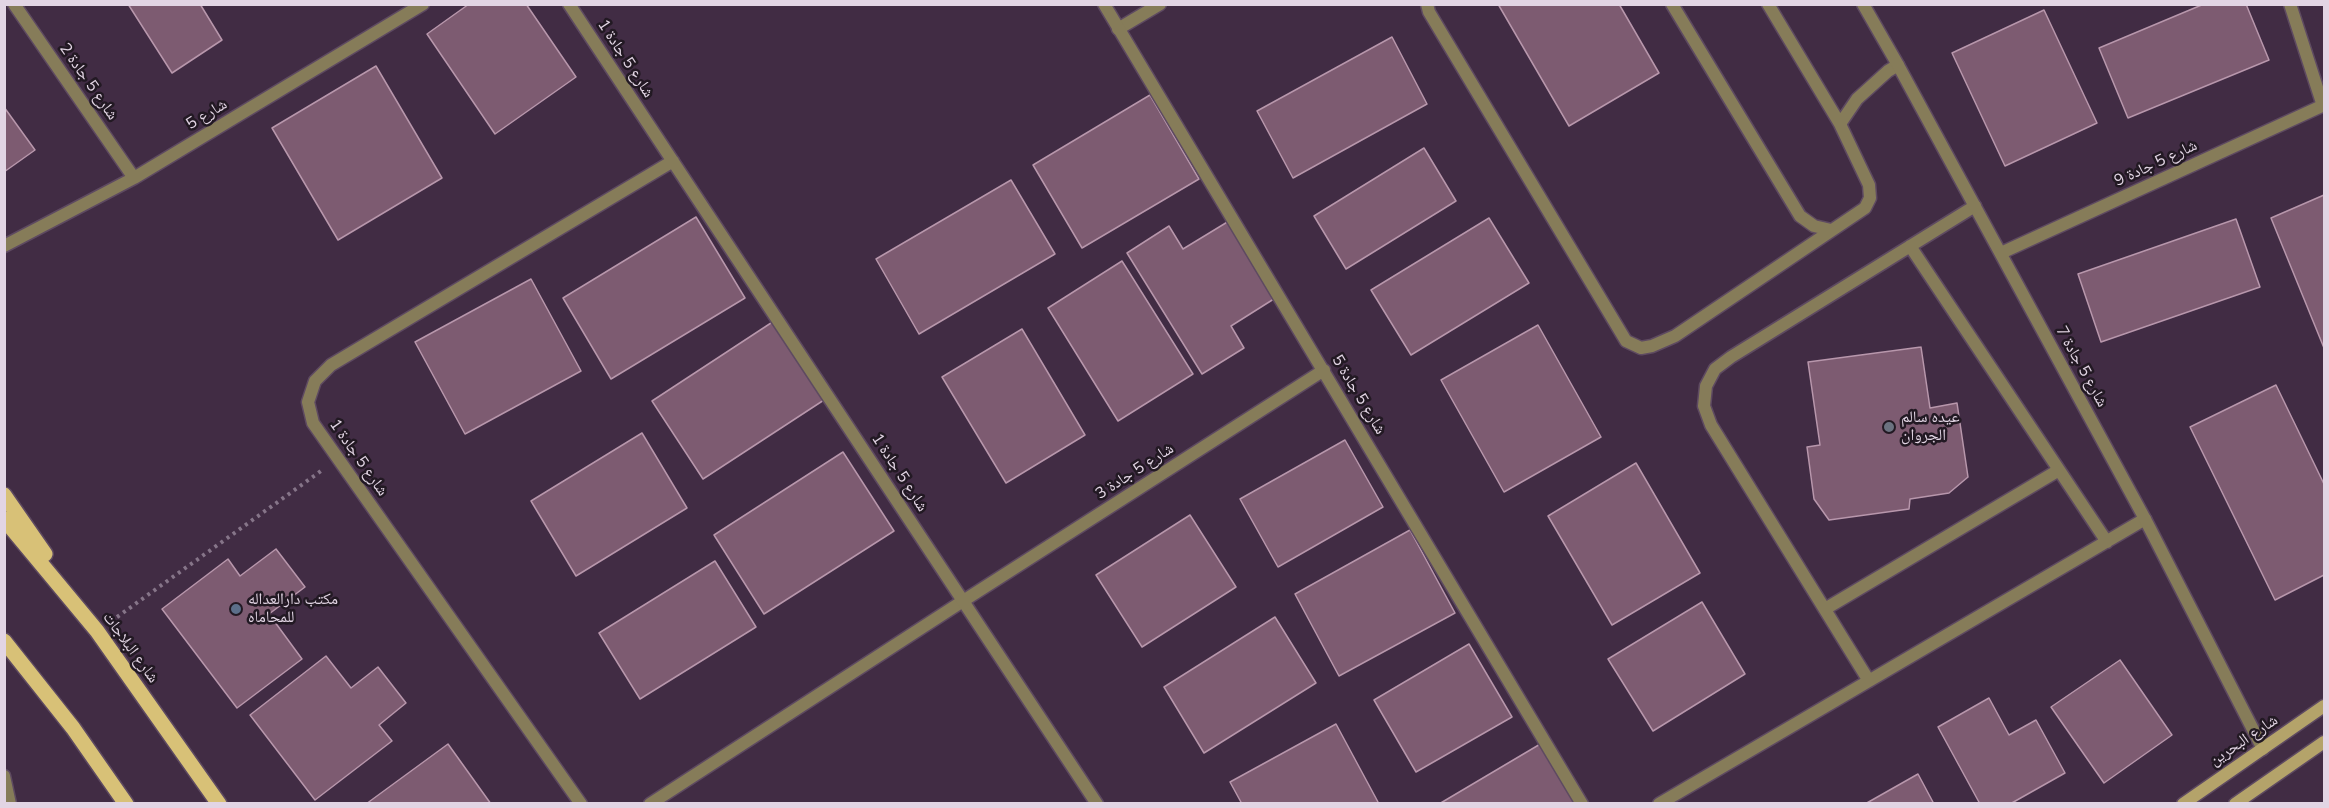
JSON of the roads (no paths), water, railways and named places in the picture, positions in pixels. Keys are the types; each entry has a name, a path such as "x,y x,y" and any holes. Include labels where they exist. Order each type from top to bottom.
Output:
{"main road":[{"path":"4,495 97,631"},
{"name":"شارع البلاجات","path":"4,519 97,631 219,804"},
{"path":"4,641 73,728 126,804"},
{"path":"4,658 73,728"}],"street":[{"name":"شارع 5 جادة 2","path":"14,4 134,178"},
{"name":"شارع 5","path":"4,246 134,178 423,4"},
{"name":"شارع 5 جادة 1","path":"569,4 1097,804"},
{"name":"شارع 5 جادة 5","path":"1104,4 1582,804"},
{"path":"1118,29 1160,4"},
{"path":"1427,4 1429,12 1626,340 1641,348 1675,336 1865,208 1870,198 1869,185 1840,124 1768,4"},
{"path":"1672,4 1800,216 1814,226 1831,230"},
{"name":"شارع 5 جادة 7","path":"1863,4 2145,519 2263,749"},
{"path":"2290,4 2324,106"},
{"path":"1840,124 1857,99 1898,65"},
{"name":"شارع 5 جادة 9","path":"2001,253 2324,106"},
{"name":"شارع 5 جادة 1","path":"581,804 313,423 308,402 310,391 322,372 673,161"},
{"path":"1869,681 1711,425 1704,406 1706,386 1716,369 1731,357 1975,206"},
{"path":"1910,246 2107,542"},
{"name":"شارع 5 جادة 3","path":"650,804 1324,370"},
{"path":"1825,609 2059,470"},
{"path":"1659,804 2145,519"},
{"name":"شارع البحرين","path":"2183,804 2325,706"},
{"path":"2235,804 2325,742"},
{"path":"4,776 10,804"}],"place":[{"name":"عيده سالم الجروان","path":"1889,427"},
{"name":"مكتب دارالعداله للمحاماه","path":"236,609"}]}
